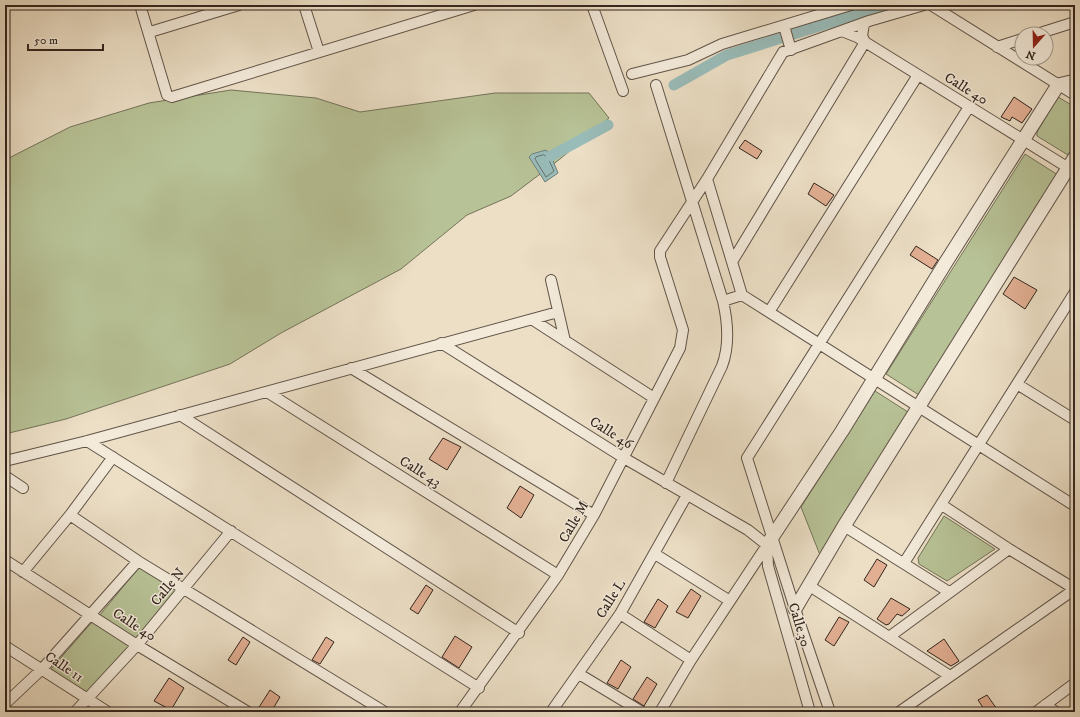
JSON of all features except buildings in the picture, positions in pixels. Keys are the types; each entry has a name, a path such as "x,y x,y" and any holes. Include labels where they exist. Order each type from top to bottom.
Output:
{"street":[{"path":"140,5 150,32 167,95 172,97 473,5"},
{"path":"150,32 239,5"},
{"path":"304,5 319,52"},
{"path":"592,5 623,91"},
{"path":"693,200 783,52 787,38 851,5"},
{"path":"632,74 688,60 722,44 842,31 924,5"},
{"path":"931,5 1075,96"},
{"path":"1054,29 1075,22"},
{"path":"732,262 865,42 862,36 864,24"},
{"name":"Calle 40","path":"842,31 865,42 1023,140 1073,165"},
{"path":"997,47 1014,42"},
{"path":"769,312 918,75"},
{"path":"660,712 691,660 770,541 1058,85 1075,81"},
{"path":"656,85 693,200 723,301 727,329 726,355 666,483"},
{"path":"830,712 770,541 747,458 969,107"},
{"path":"781,615 794,609 919,406 1073,165"},
{"path":"707,179 742,295 1075,506"},
{"name":"Calle M","path":"460,712 519,633 558,576 594,515 680,348 682,330 660,257 660,251 662,245 693,200"},
{"path":"724,236 736,239 748,235"},
{"path":"551,280 565,341"},
{"path":"904,563 1075,292"},
{"path":"723,301 742,295"},
{"path":"5,461 180,416 558,312"},
{"path":"533,320 654,398"},
{"name":"Calle 46","path":"441,343 624,458 748,530 770,541"},
{"path":"351,368 594,515"},
{"path":"1017,384 1075,420"},
{"name":"Calle 43","path":"267,392 558,576"},
{"path":"180,416 519,633"},
{"path":"87,441 479,688"},
{"path":"23,572 70,515 113,457"},
{"path":"5,476 23,488"},
{"name":"Calle L","path":"551,712 620,614 687,495"},
{"path":"899,712 1075,589 1009,549 942,505"},
{"path":"70,515 138,561 385,712"},
{"path":"844,526 949,592"},
{"name":"Calle N","path":"75,712 137,645 231,532"},
{"name":"Calle 30","path":"770,541 768,566 810,712"},
{"path":"889,637 1009,549"},
{"path":"655,554 730,601"},
{"name":"Calle 40","path":"5,560 137,645 248,712"},
{"path":"5,704 42,668 92,615 138,561"},
{"path":"808,585 950,676"},
{"path":"620,614 691,660"},
{"name":"Calle 11","path":"5,646 42,668 108,712"},
{"path":"579,674 642,712"},
{"path":"1036,712 1075,683"},
{"path":"1045,705 1056,712"}],"green space":[{"path":"231,90 316,98 360,112 495,93 589,93 609,118 560,159 511,196 467,215 401,269 281,333 230,364 66,419 5,434 5,160 70,127 149,103"},
{"path":"1058,97 1075,107 1075,144 1068,155 1037,136 1037,132"},
{"path":"1025,154 1058,175 919,395 886,374"},
{"path":"875,391 908,412 820,555 801,507"},
{"path":"944,516 995,549 947,581 919,564 918,558"},
{"path":"140,566 178,592 137,639 99,616"},
{"path":"93,621 128,644 129,649 87,693 51,669"}],"water":[{"path":"546,150 551,156 558,173 545,182 529,157 532,154"}],"waterway":[{"path":"674,85 727,55 886,5"},
{"path":"551,156 608,125"}]}
